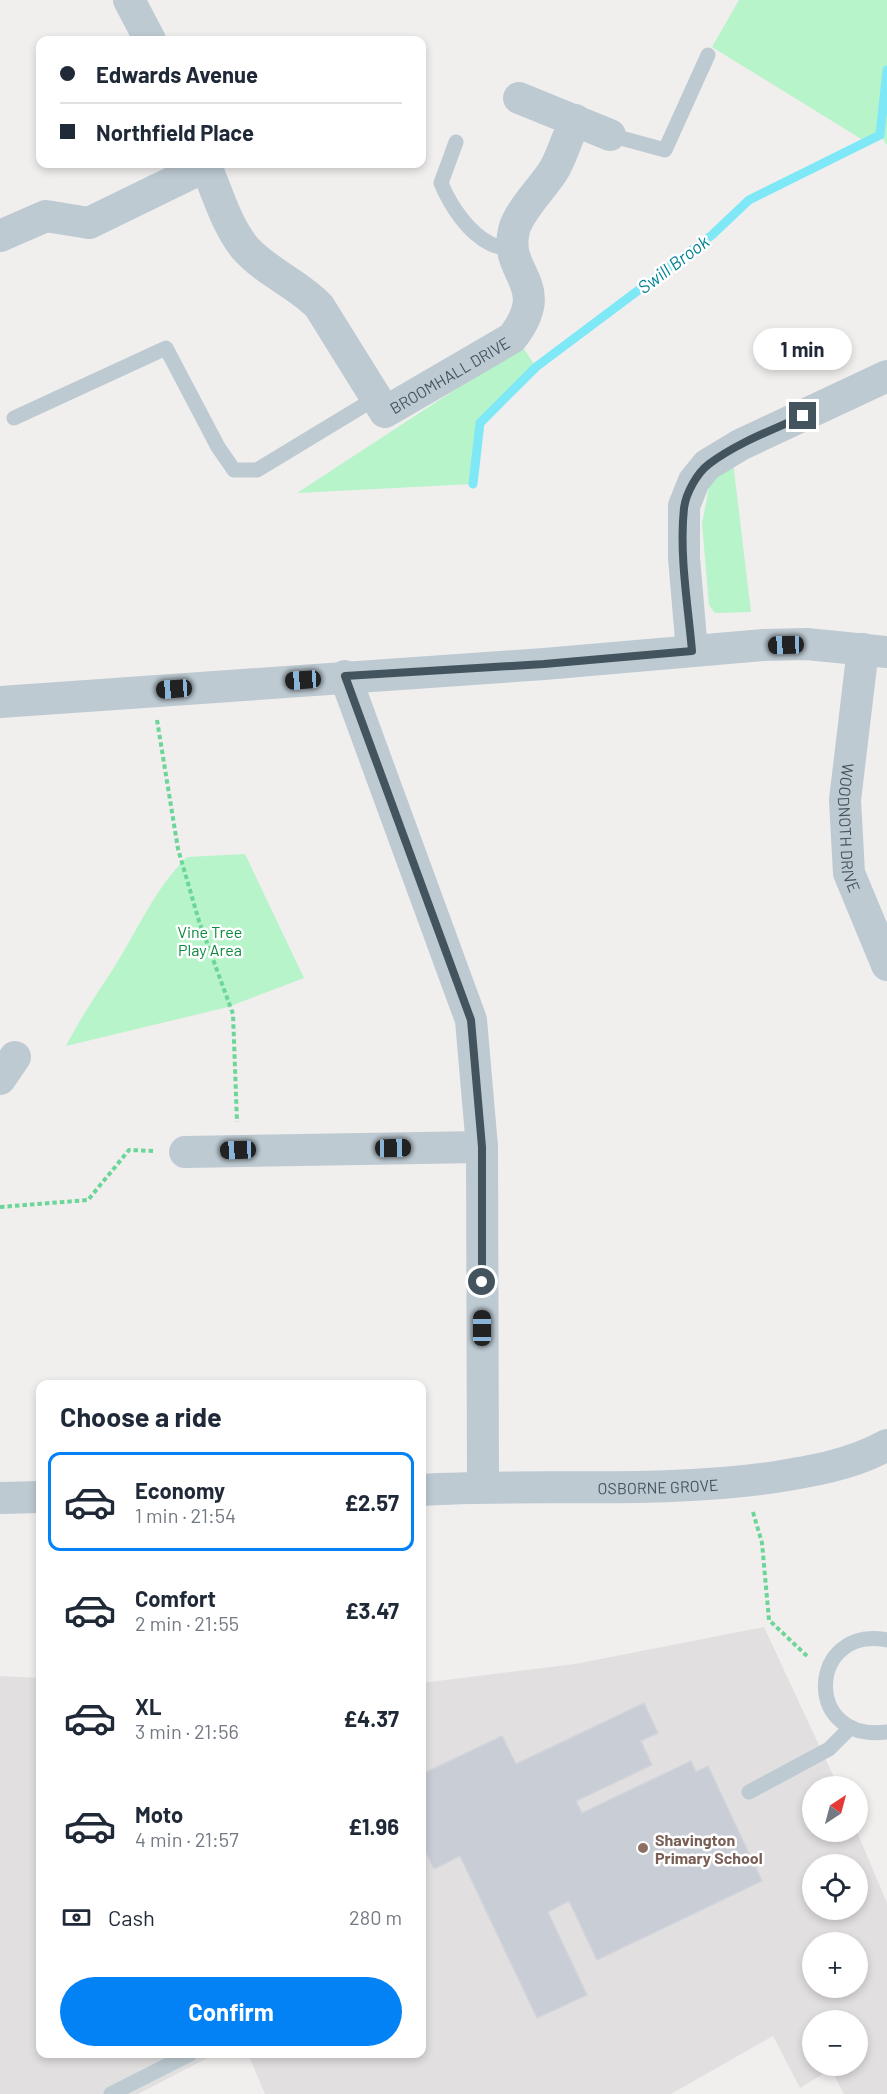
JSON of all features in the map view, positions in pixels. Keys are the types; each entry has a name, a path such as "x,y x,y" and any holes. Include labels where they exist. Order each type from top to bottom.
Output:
{"street":[{"path":"129,0 148,36"},
{"path":"519,98 610,135"},
{"name":"BROOMHALL DRIVE","path":"207,168 237,236 257,260 307,293 319,306 385,412 512,338 524,322 531,301 514,250 514,230 520,216 556,166 575,120"},
{"path":"0,236 46,216 89,223 200,168"},
{"path":"692,651 684,558 684,506 694,482 707,465 740,445 887,376"},
{"path":"0,702 807,644 875,650"},
{"name":"WOODNOTH DRIVE","path":"875,650 845,800 849,873 887,965"},
{"path":"345,676 471,1020 482,1147 483,1486"},
{"path":"185,1152 482,1147"},
{"name":"OSBORNE GROVE","path":"426,1490 483,1486 659,1487 743,1481 804,1473 872,1453 887,1445"},
{"path":"0,1498 36,1497"}],"lane":[{"path":"610,135 664,150 708,56"},
{"path":"456,142 441,183 449,203 473,231 490,244 514,250"},
{"path":"14,418 166,348 223,455 234,470 257,470 376,399"},
{"path":"887,1640 874,1637 858,1640 844,1647 832,1659 826,1674 824,1689 828,1705 837,1719 850,1728 869,1734 887,1732"},
{"path":"749,1792 829,1749 850,1728"},
{"path":"111,2094 182,2058"}],"path":[{"path":"153,691 178,849 199,921 233,1014 238,1150"},
{"path":"0,1207 88,1200 129,1150 185,1152"},
{"path":"743,1481 762,1543 769,1620 826,1674"}],"shaded area":[{"name":"Shavington Primary School","path":"764,1627 833,1776 802,1776 802,1842 861,1842 866,1854 802,1854 802,1920 868,1920 868,1858 887,1903 887,2094 844,2094 835,2076 868,2076 868,2010 802,2010 802,2076 820,2076 800,2088 773,2036 671,2094 265,2094 250,2058 426,2058 426,1683 575,1664"},
{"path":"0,1676 36,1678 36,2058 207,2058 138,2094 0,2094"}],"green space":[{"path":"739,0 887,0 887,145 880,135 866,142 712,47"},
{"path":"522,346 536,367 480,423 473,484 297,493"},
{"path":"733,462 751,612 715,613 709,605 702,524 710,482"},
{"name":"Vine Tree Play Area","path":"245,854 304,978 228,1007 66,1046 157,895 187,857"}],"building":[{"path":"644,1703 658,1733 641,1741 652,1765 576,1801 582,1813 691,1761 696,1772 708,1766 762,1881 597,1960 569,1901 548,1912 587,1995 537,2018 460,1856 434,1869 426,1852 426,1772 502,1736 516,1764"}],"waterway":[{"name":"Swill Brook","path":"473,484 480,423 536,367 712,235 749,200 880,135 887,70"}],"place":[{"name":"Shavington Primary School","path":"643,1848"}],"route":[{"path":"482,1282 482,1147 471,1020 345,676 544,664 692,651 684,558 684,506 694,482 707,465 740,445 803,416"}]}
